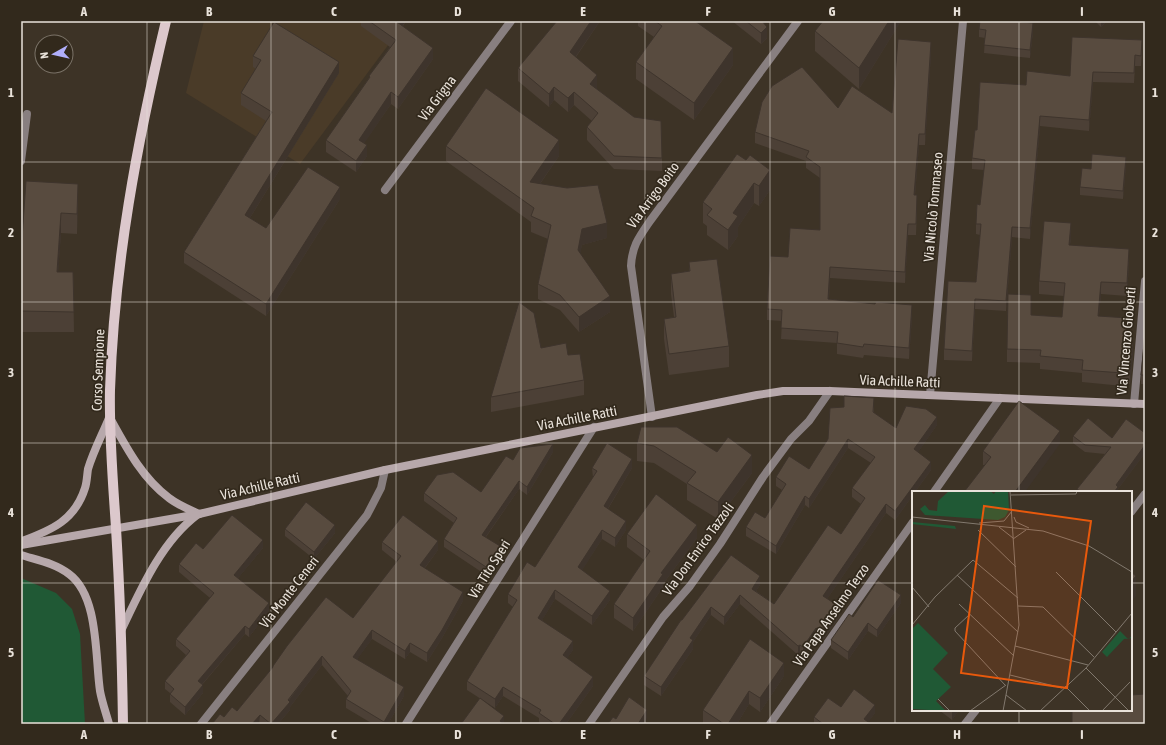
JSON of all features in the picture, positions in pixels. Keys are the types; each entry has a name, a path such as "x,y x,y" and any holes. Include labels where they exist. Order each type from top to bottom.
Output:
{"main road":[{"name":"Corso Sempione","path":"123,724 121,631 110,417 114,319 125,225 141,132 166,21"}],"street":[{"name":"Via Grigna","path":"385,190 511,21"},
{"name":"Via Arrigo Boito","path":"652,417 631,266 635,244 655,214 798,21"},
{"name":"Via Nicolò Tommaseo","path":"930,395 962,21"},
{"path":"21,161 28,114"},
{"name":"Via Vincenzo Gioberti","path":"1134,404 1145,281"},
{"name":"Via Achille Ratti","path":"21,545 199,514 385,470 594,427 783,391 830,391 1145,404"},
{"name":"Via Don Enrico Tazzoli","path":"589,724 663,617 690,586 720,544 763,477 791,439 809,421 830,391"},
{"path":"935,491 1000,398"},
{"path":"110,417 141,469 160,491 180,505 199,514 185,524 156,564 143,586 121,631"},
{"path":"21,541 58,526 75,509 85,487 93,455 110,417"},
{"name":"Via Tito Speri","path":"406,724 594,427"},
{"name":"Via Monte Ceneri","path":"201,724 367,515 380,488 385,470"},
{"path":"1132,511 1145,494"},
{"name":"Via Papa Anselmo Terzo","path":"770,724 912,523"},
{"path":"21,555 48,563 70,574 86,595 93,624 101,692 109,724"},
{"path":"965,724 975,711"}],"shaded area":[{"path":"204,21 406,21 300,164 186,93"}],"green space":[{"path":"21,578 56,593 72,609 80,634 85,724 21,724"}],"building":[{"path":"369,21 398,21 397,22 433,48 398,97 391,92 359,140 367,145 356,161 326,140 370,77 369,76 396,40"},
{"path":"557,21 591,21 570,52 597,75 590,84 634,117 661,121 662,158 614,156 587,127 598,113 574,92 568,98 554,87 549,94 518,68"},
{"path":"655,21 695,21 733,48 694,103 636,62 662,26"},
{"path":"746,21 762,21 767,27 761,33"},
{"path":"823,21 889,21 859,68 815,31"},
{"path":"980,21 1021,21 1033,23 1030,50 984,45 986,30 979,29"},
{"path":"274,22 339,62 245,215 266,228 308,167 340,187 266,304 184,252 272,112 241,93 261,60 253,56"},
{"path":"1072,37 1142,40 1141,56 1135,55 1134,73 1093,72 1089,120 1040,116 1030,228 1012,227 1006,301 975,299 972,351 944,349 948,281 976,282 981,224 976,224 977,204 980,205 985,160 972,158 975,130 977,130 980,82 1026,85 1027,71 1070,76"},
{"path":"898,39 931,42 925,134 919,134 914,195 917,195 916,224 908,224 905,272 830,267 828,299 875,304 876,302 912,305 909,348 864,344 863,347 837,343 838,332 781,328 782,310 767,309 770,256 788,257 790,228 820,230 820,167 806,157 809,151 755,132 762,102 772,86 802,67 838,108 852,86 892,113"},
{"path":"486,88 559,140 530,182 567,188 598,185 607,223 582,229 578,250 610,296 579,317 560,295 538,284 551,225 531,216 534,208 446,146"},
{"path":"737,154 746,160 750,155 770,170 759,186 754,183 733,213 738,216 728,230 707,215 712,209 703,202"},
{"path":"1092,154 1126,157 1123,191 1080,187 1082,168 1091,169"},
{"path":"26,181 78,184 77,214 61,213 57,272 73,272 74,312 21,311 21,253"},
{"path":"1044,221 1071,223 1069,245 1129,249 1127,283 1101,282 1098,316 1128,318 1126,342 1133,343 1130,371 1123,371 1123,373 1082,370 1083,360 1040,356 1041,350 1007,349 1008,294 1031,295 1031,315 1062,317 1065,283 1039,281"},
{"path":"717,259 729,346 669,354 664,319 676,317 671,274 690,271 689,262"},
{"path":"519,302 534,313 541,348 566,343 568,355 580,354 584,380 491,397"},
{"path":"1144,347 1145,375 1141,375"},
{"path":"844,396 874,398 873,412 896,428 906,406 926,409 937,417 914,449 931,462 895,511 886,504 823,596 840,607 822,632 816,628 803,647 800,645 798,646 740,595 724,617 711,607 690,638 693,640 661,687 644,676 681,620 731,555 760,576 752,589 774,604 828,525 841,534 865,498 852,488 875,457 848,439 809,499 805,496 776,546 746,527 755,512 765,518 786,484 776,477 789,456 809,469 828,439 830,408 844,407"},
{"path":"1019,401 1060,431 1016,491 965,491 991,457 983,451"},
{"path":"1088,418 1112,438 1126,419 1145,433 1145,445 1116,485 1118,487 1115,491 1080,491 1077,489 1111,447 1085,445 1073,436"},
{"path":"641,427 677,427 717,452 728,437 752,455 718,502 687,483 696,472 654,446 637,443"},
{"path":"607,443 632,459 604,506 626,521 615,538 602,530 578,567 610,591 592,616 555,590 538,618 573,641 563,655 593,677 559,724 555,724 539,713 541,710 503,687 495,699 467,681 517,600 508,594 527,562 535,567 597,471 592,468"},
{"path":"553,444 527,487 519,481 482,535 500,546 486,567 444,539 457,518 424,493 437,475 453,472 481,492 506,456 513,460 520,448"},
{"path":"656,494 697,525 661,573 663,574 633,618 614,604 650,551 627,534"},
{"path":"306,502 335,525 314,552 285,529"},
{"path":"232,515 263,540 234,575 269,603 249,629 245,626 198,681 203,685 185,707 170,694 174,689 165,681 190,651 176,639 214,593 179,564 196,543 203,549"},
{"path":"403,515 438,541 420,565 463,592 442,630 427,653 410,643 405,651 372,630 353,657 404,687 384,722 346,699 351,691 322,656 288,700 290,702 271,724 260,715 252,724 212,724 220,714 224,717 232,707 237,711 273,667 287,646 326,597 353,618 401,556 382,542"},
{"path":"1132,573 1136,576 1132,581"},
{"path":"878,580 901,595 877,630 868,623 848,652 831,640 849,614 853,617"},
{"path":"750,639 784,663 760,698 749,691 728,724 724,724 703,710"},
{"path":"854,689 875,705 864,719 871,724 823,724 814,717 828,698 841,707"},
{"path":"1145,694 1145,724 1072,724 1072,711 1132,711 1132,695"},
{"path":"629,697 647,710 638,724 608,724 613,717 616,719"},
{"path":"480,698 504,716 500,721 504,724 461,724"}]}
